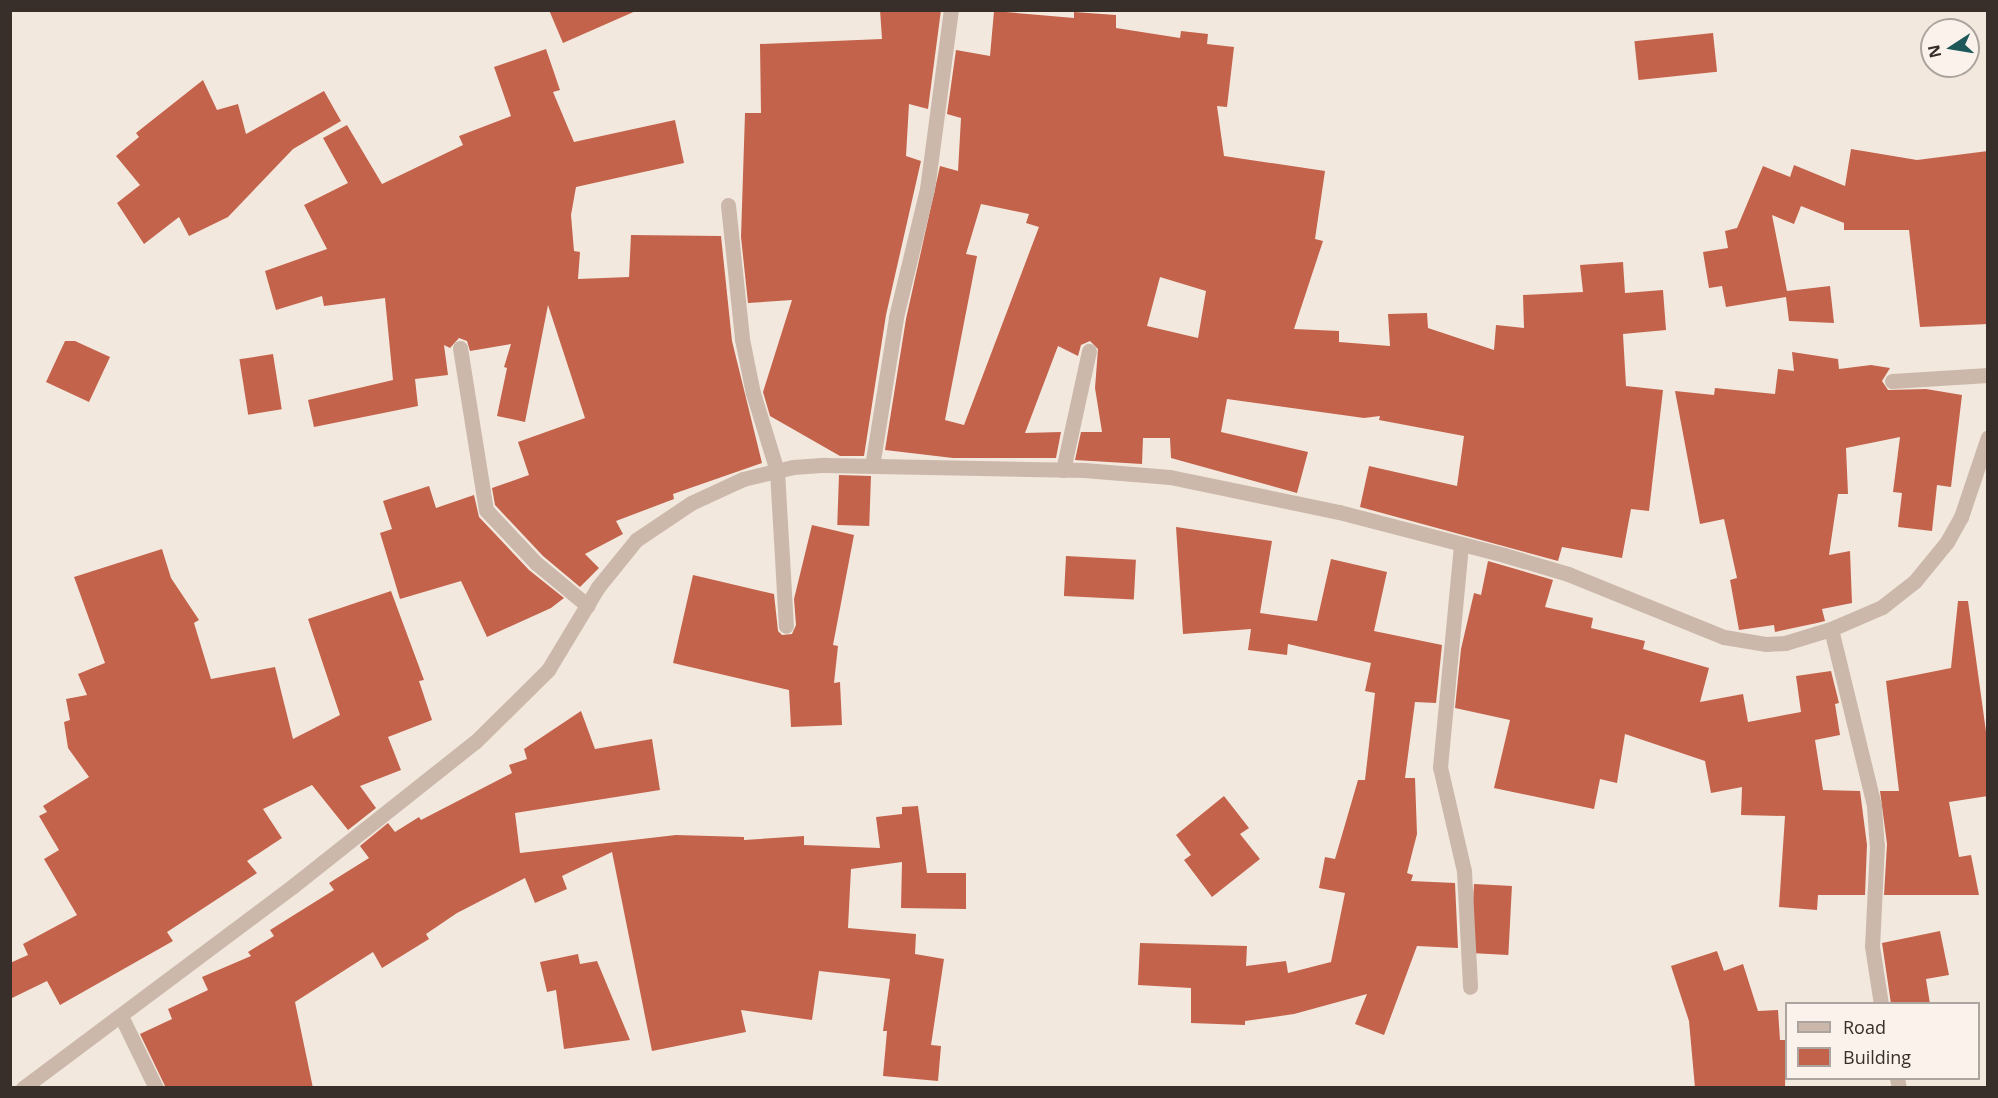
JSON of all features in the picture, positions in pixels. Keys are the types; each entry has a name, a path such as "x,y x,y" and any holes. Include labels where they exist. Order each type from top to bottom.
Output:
{"street":[{"path":"872,466 896,317 927,189 951,10"},
{"path":"728,205 742,339 753,393 777,471 786,626"},
{"path":"459,348 486,510 536,563 588,606"},
{"path":"1063,470 1089,351"},
{"path":"1892,381 1988,375"},
{"path":"23,1088 121,1016 475,742 548,670 624,553 652,528 709,493 793,466 1063,470 1170,477 1339,512 1568,574 1699,628 1744,642 1785,643 1831,629 1882,607 1932,564 1961,517 1988,437"},
{"path":"1461,545 1440,767 1464,872 1470,987"},
{"path":"1831,629 1874,806 1877,846 1872,946 1881,1002"},
{"path":"121,1016 156,1088"}],"building":[{"path":"549,10 638,10 563,43"},
{"path":"880,10 941,10 928,109 909,104 906,156 921,161 886,315 864,456 840,456 770,416 763,392 792,300 748,303 741,237 745,113 761,113 760,44 882,39"},
{"path":"994,11 1074,18 1074,12 1116,15 1116,28 1180,38 1181,31 1208,34 1207,44 1234,47 1227,107 1217,106 1224,156 1325,171 1315,239 1323,241 1294,329 1339,331 1339,342 1390,346 1388,314 1427,313 1428,328 1494,350 1496,325 1524,328 1523,295 1583,292 1580,265 1623,262 1625,293 1663,290 1666,330 1623,334 1626,386 1663,390 1649,511 1631,509 1622,558 1562,547 1558,561 1360,507 1369,466 1457,486 1464,436 1379,420 1380,416 1364,418 1227,399 1221,432 1308,452 1297,493 1171,458 1170,438 1143,438 1142,464 1075,460 1081,432 1102,432 1095,388 1098,349 1090,341 1081,345 1078,356 1058,346 1025,433 1061,432 1056,458 953,458 885,450 906,319 940,166 958,171 961,118 947,114 956,50 990,56","holes":["981,204 1029,214 1026,223 1039,227 964,425 945,420 977,256 966,254","1160,277 1206,291 1198,338 1147,326"]},
{"path":"1713,33 1717,72 1639,80 1634,41"},
{"path":"546,49 560,90 553,92 574,142 675,120 684,163 576,187 571,215 574,251 580,252 578,279 629,277 631,235 721,236 732,341 762,463 673,494 674,499 616,521 623,534 585,554 599,568 580,587 543,556 495,505 492,488 529,475 518,442 585,418 548,305 525,422 497,416 507,368 504,367 511,344 470,351 467,341 459,338 450,348 444,345 448,375 415,379 418,406 314,427 308,400 393,380 385,298 324,306 322,296 276,310 265,271 327,249 304,205 348,183 323,138 347,125 382,184 463,145 459,136 511,116 494,67"},
{"path":"203,80 217,110 238,104 246,134 324,91 341,121 293,149 228,217 189,236 179,217 144,244 117,203 140,185 116,156 139,137 136,133"},
{"path":"1851,149 1917,160 1988,151 1988,324 1920,327 1909,230 1844,230 1844,223 1801,206 1794,224 1772,215 1787,291 1830,286 1834,323 1789,321 1786,297 1726,307 1722,286 1709,288 1703,252 1728,248 1725,231 1737,228 1763,166 1790,177 1794,165 1845,186"},
{"path":"65,341 75,341 110,357 89,402 46,382"},
{"path":"1792,352 1838,359 1839,369 1871,365 1890,368 1882,381 1888,390 1926,389 1962,395 1951,487 1937,485 1932,531 1898,527 1902,493 1893,492 1900,437 1846,448 1848,494 1838,494 1829,555 1850,551 1852,603 1822,609 1825,621 1817,623 1775,632 1774,625 1739,630 1730,580 1737,578 1724,519 1700,524 1675,391 1714,395 1715,388 1775,394 1778,369 1794,371"},
{"path":"273,354 282,409 248,415 239,359"},
{"path":"839,475 871,476 869,526 837,525"},
{"path":"429,486 436,508 474,495 479,517 529,570 564,598 551,608 487,637 461,581 400,599 380,533 392,529 383,501"},
{"path":"812,525 854,535 833,645 838,646 834,683 840,682 842,725 791,727 789,690 673,663 693,575 774,594 778,631 782,635 792,634 796,625 794,599"},
{"path":"1176,527 1272,541 1260,613 1317,621 1331,559 1387,572 1374,631 1442,645 1436,703 1415,702 1405,778 1415,778 1417,834 1407,873 1413,875 1411,881 1455,883 1458,948 1417,946 1384,1035 1355,1024 1367,994 1294,1014 1245,1021 1245,1025 1191,1023 1191,988 1138,985 1140,943 1247,946 1246,966 1286,961 1288,973 1331,962 1345,893 1319,888 1325,857 1335,859 1358,780 1365,780 1375,693 1365,691 1371,663 1288,644 1287,655 1248,650 1251,629 1183,634"},
{"path":"162,549 171,578 199,620 194,623 211,679 275,667 293,739 340,715 308,619 391,591 424,680 419,681 432,720 388,737 401,770 360,786 376,808 348,830 312,785 263,809 282,838 247,861 257,873 167,932 173,941 60,1005 47,981 10,999 10,963 28,955 23,944 77,915 44,859 59,850 39,816 47,812 43,806 89,777 68,748 64,722 70,720 66,699 87,695 78,674 105,663 74,577"},
{"path":"1066,556 1136,560 1134,600 1064,596"},
{"path":"1488,561 1553,580 1545,607 1593,618 1591,628 1645,641 1643,649 1709,668 1700,702 1743,694 1748,722 1801,712 1796,676 1831,671 1839,703 1835,704 1840,735 1815,740 1823,790 1860,791 1867,845 1865,895 1818,895 1817,910 1779,907 1785,816 1741,815 1742,787 1711,793 1705,761 1625,734 1617,783 1600,779 1594,809 1494,788 1510,720 1455,708 1461,649 1474,593 1481,595"},
{"path":"1958,601 1968,601 1988,746 1988,796 1949,802 1959,857 1971,855 1979,895 1884,895 1887,844 1880,791 1899,791 1886,681 1951,668"},
{"path":"581,711 595,749 652,739 660,790 515,813 520,853 676,835 744,837 744,840 804,836 804,845 880,848 876,817 902,814 902,807 918,806 927,873 966,873 966,909 901,908 902,862 851,869 848,928 916,934 915,954 944,959 931,1045 941,1046 938,1081 883,1076 887,1031 883,1031 890,979 819,971 812,1020 741,1010 746,1032 652,1051 612,852 562,876 567,889 535,903 525,878 457,913 426,934 429,939 382,968 373,952 295,1002 313,1088 166,1088 140,1034 172,1019 168,1009 208,990 202,977 251,956 248,952 274,936 270,930 334,890 329,883 369,858 360,846 388,823 395,832 419,817 421,820 512,773 509,765 527,759 524,749"},
{"path":"1224,796 1249,828 1240,834 1260,859 1212,897 1184,860 1191,855 1176,835"},
{"path":"1474,884 1512,886 1508,955 1470,953"},
{"path":"1940,931 1949,975 1926,979 1930,1002 1891,1002 1882,943"},
{"path":"1717,951 1724,971 1743,964 1758,1011 1778,1010 1780,1040 1785,1040 1785,1088 1695,1088 1689,1021 1671,966"},
{"path":"578,954 580,964 597,961 630,1040 564,1049 556,990 547,992 540,962"}]}
